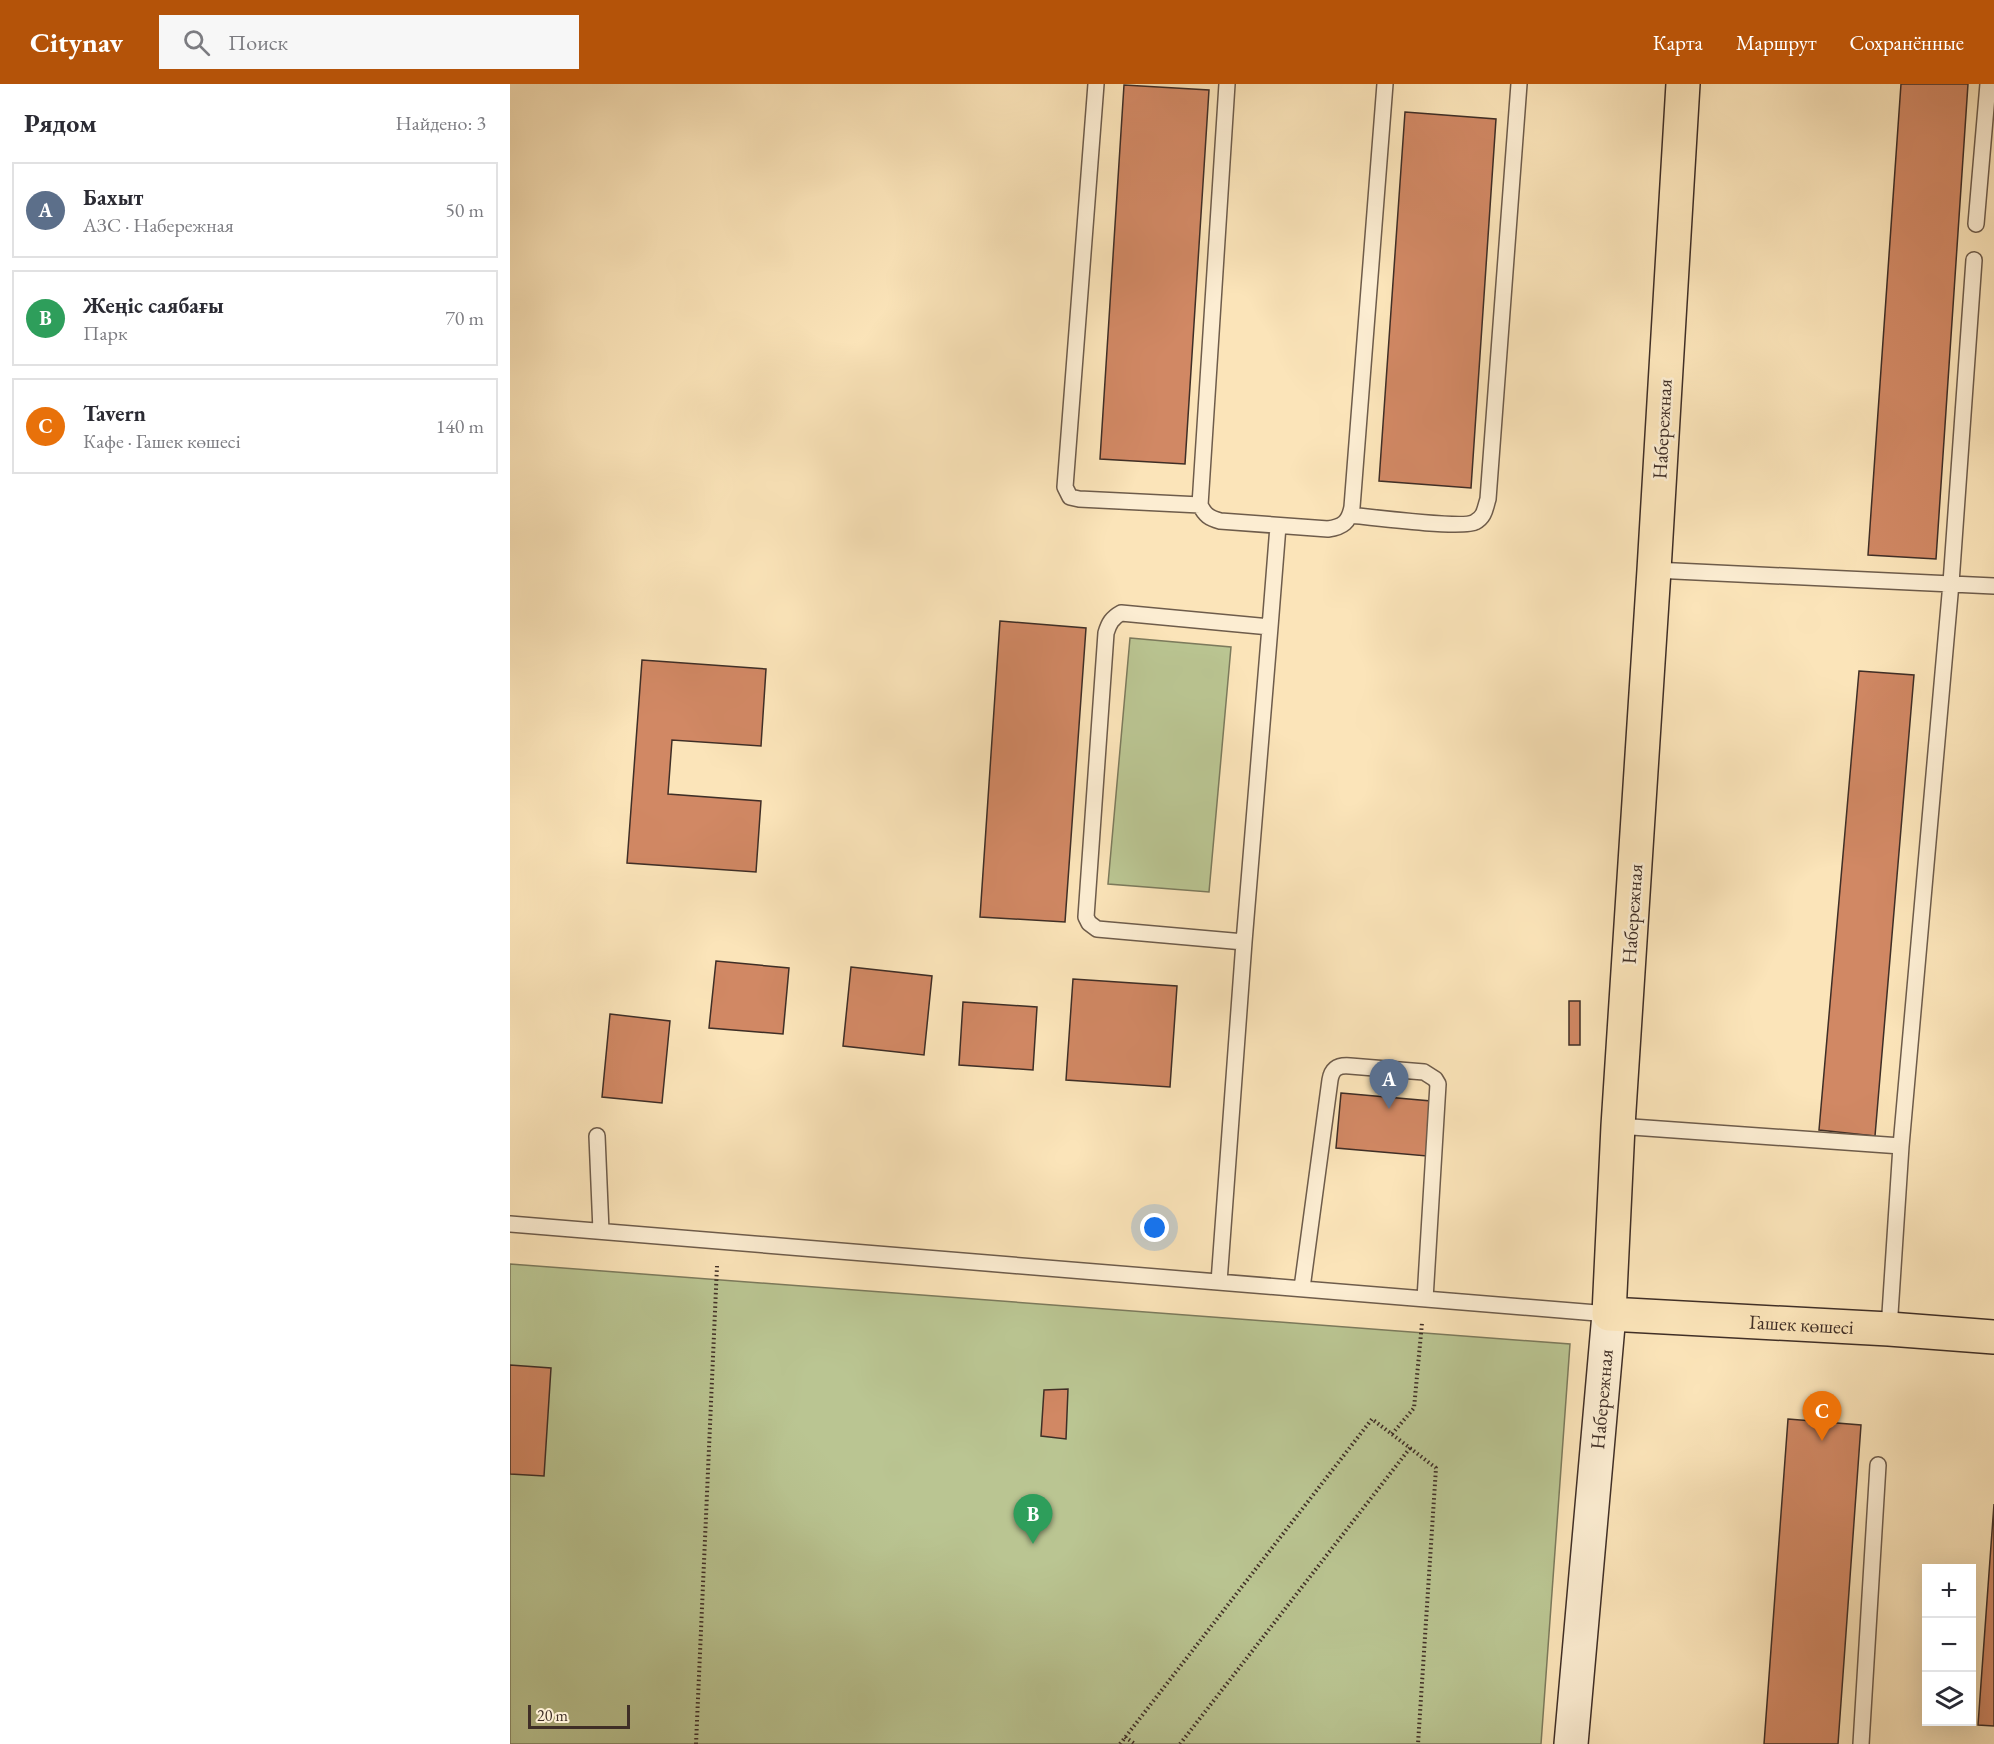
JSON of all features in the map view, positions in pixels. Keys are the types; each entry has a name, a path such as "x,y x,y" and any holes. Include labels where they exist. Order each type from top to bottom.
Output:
{"main road":[{"name":"Набережная","path":"1609,1314 1618,1126 1683,84"},
{"name":"Гашек көшесі","path":"1609,1314 1994,1337"}],"street":[{"name":"Набережная","path":"1571,1744 1609,1314"}],"lane":[{"path":"1096,84 1065,487 1070,497 1079,499 1200,505"},
{"path":"1227,84 1200,505 1204,513 1211,518 1278,526 1337,528 1346,524 1350,515 1385,84"},
{"path":"1350,515 1473,524 1484,516 1488,499 1519,84"},
{"path":"1976,224 1988,84"},
{"path":"1889,1329 1901,1146 1951,583 1974,260"},
{"path":"1220,1282 1244,942 1278,526"},
{"path":"1654,570 1994,586"},
{"path":"1244,942 1097,928 1087,920 1085,912 1106,633 1113,617 1121,614 1270,627"},
{"path":"1302,1288 1331,1073 1342,1065 1424,1072 1435,1079 1438,1084 1425,1299"},
{"path":"1618,1126 1901,1146"},
{"path":"597,1136 601,1231"},
{"path":"510,1224 1609,1314"},
{"path":"1861,1744 1878,1466"}],"path":[{"path":"696,1744 718,1241"},
{"path":"1392,1434 1414,1408 1425,1299"},
{"path":"1120,1744 1372,1419 1436,1468 1418,1744"},
{"path":"1180,1744 1410,1448"},
{"path":"1125,1737 1135,1744"}],"green space":[{"path":"1130,638 1231,647 1209,892 1108,884"},
{"path":"510,1264 1570,1344 1541,1744 510,1744"}],"building":[{"path":"1901,84 1968,84 1936,559 1868,555"},
{"path":"1124,85 1209,90 1185,464 1100,459"},
{"path":"1405,112 1496,119 1471,488 1379,481"},
{"path":"1000,621 1086,628 1065,922 980,917"},
{"path":"642,660 766,669 761,746 672,740 668,794 761,801 756,872 627,863"},
{"path":"1859,671 1914,675 1875,1136 1819,1130"},
{"path":"716,961 789,968 783,1034 709,1028"},
{"path":"851,967 932,976 924,1055 843,1046"},
{"path":"1073,979 1177,986 1170,1087 1066,1080"},
{"path":"1569,1001 1580,1001 1580,1045 1569,1045"},
{"path":"963,1002 1037,1007 1033,1070 959,1065"},
{"path":"610,1014 670,1021 662,1103 602,1097"},
{"path":"1341,1093 1431,1101 1427,1156 1336,1148"},
{"path":"510,1365 551,1368 544,1476 510,1474"},
{"path":"1068,1389 1066,1439 1041,1436 1044,1390"},
{"path":"1788,1419 1861,1425 1838,1744 1764,1744"},
{"path":"1994,1504 1994,1726 1978,1725"}],"place":[{"name":"Бахыт","path":"1389,1109"},
{"name":"Tavern","path":"1822,1441"},
{"name":"Жеңіс саябағы","path":"1033,1544"}]}
